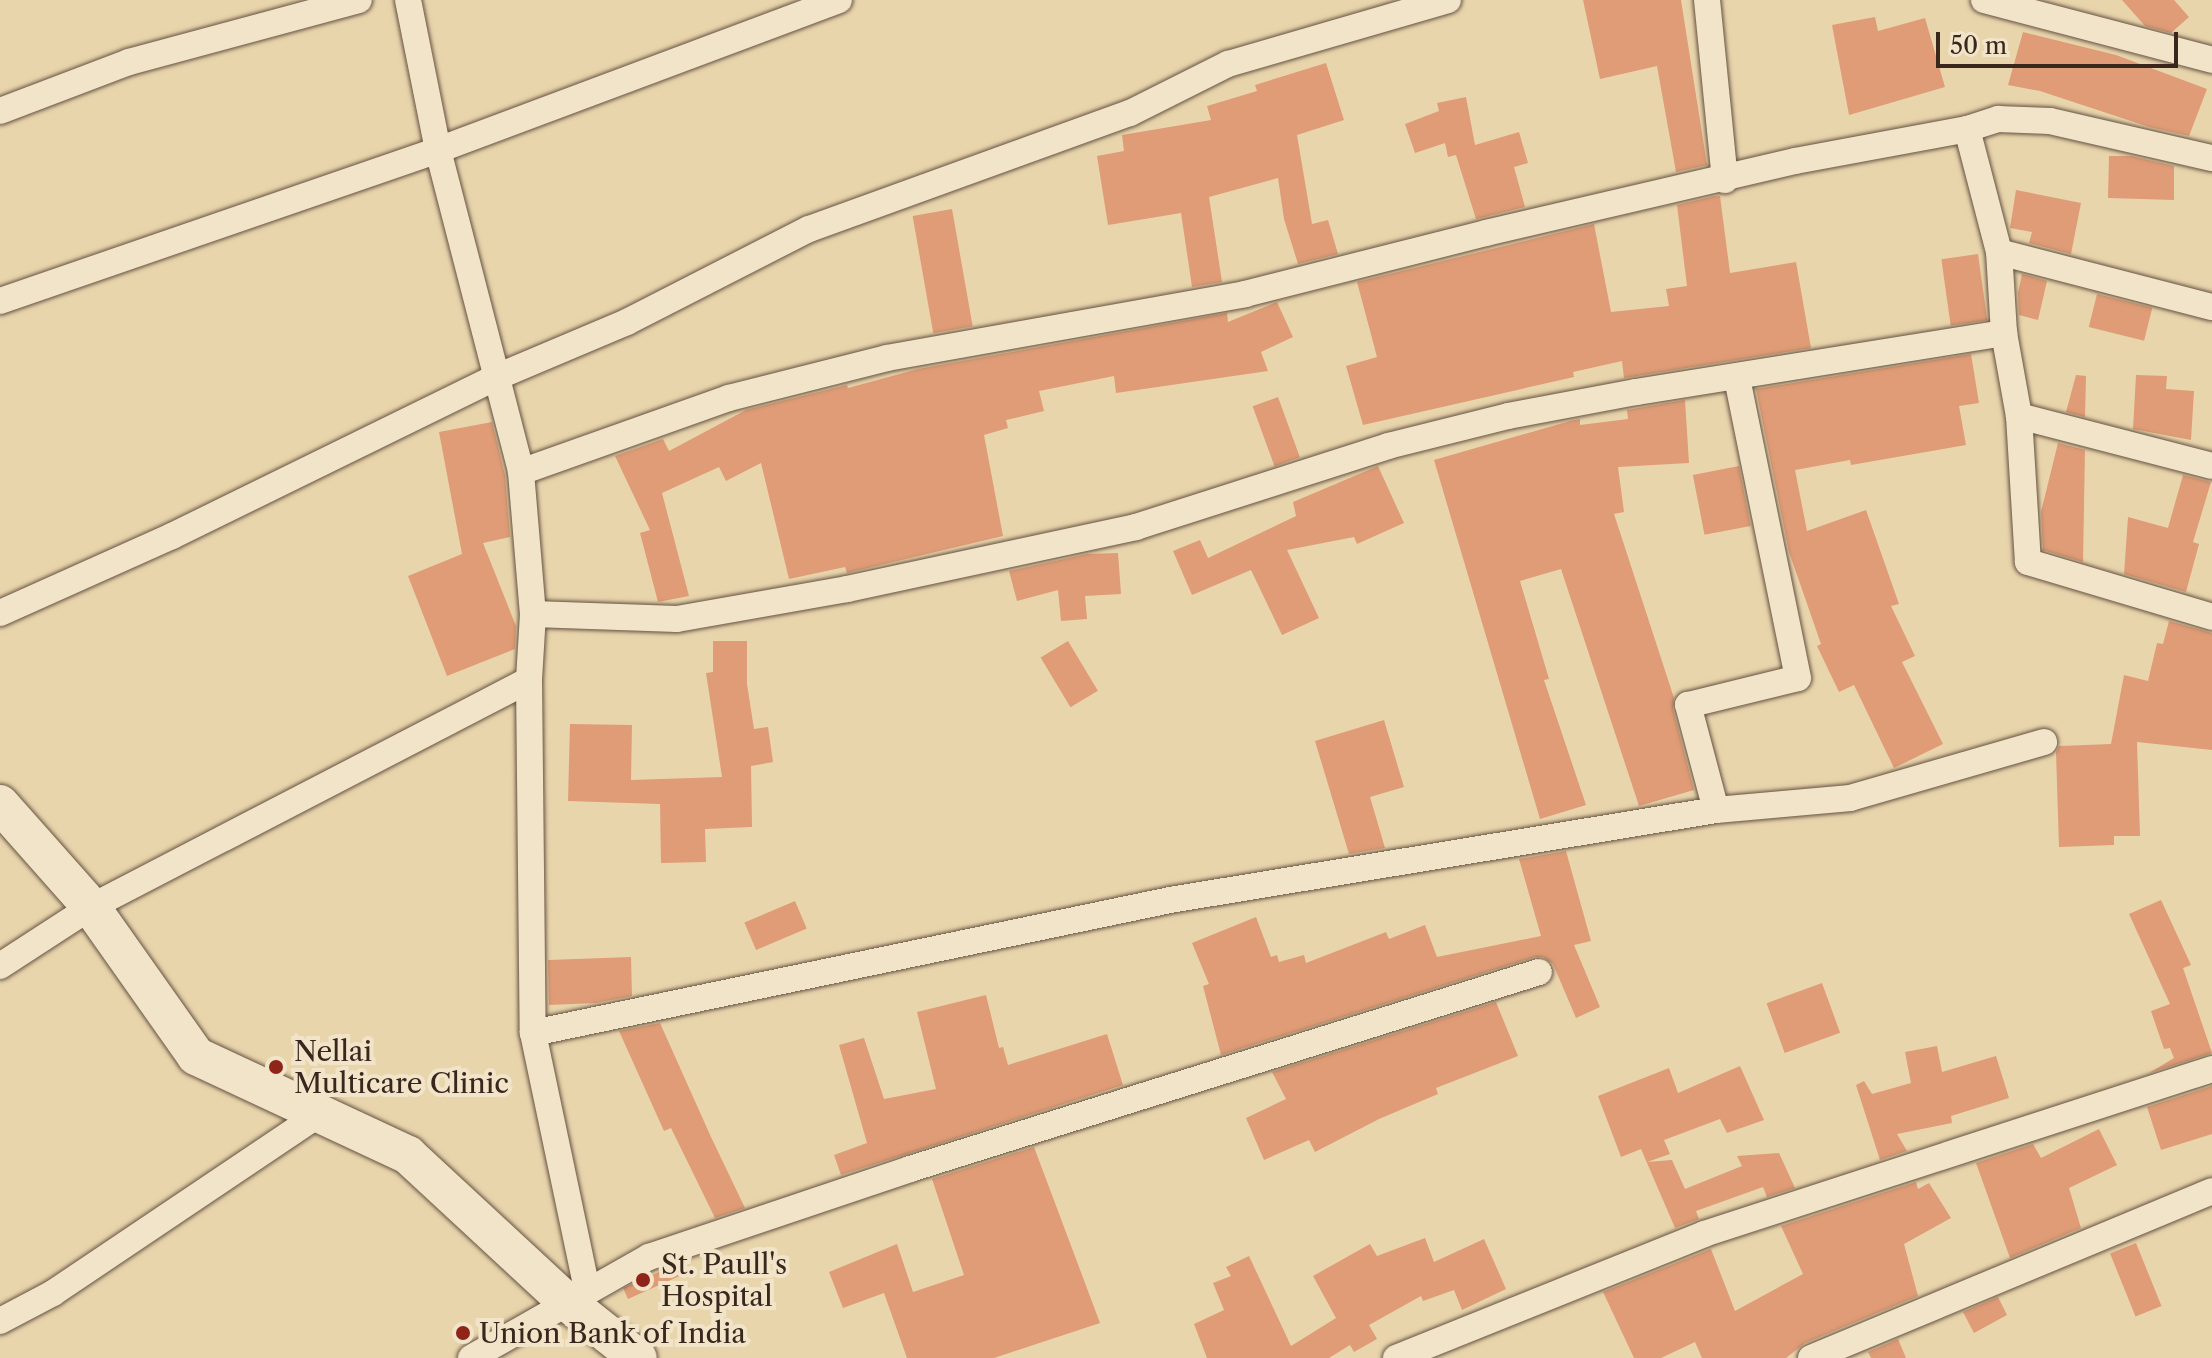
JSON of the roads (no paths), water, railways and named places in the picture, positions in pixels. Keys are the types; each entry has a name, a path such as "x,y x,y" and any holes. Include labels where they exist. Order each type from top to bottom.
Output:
{"main road":[{"path":"0,804 91,907 196,1056 322,1112 408,1155 577,1295 638,1358"}],"street":[{"path":"0,111 129,62 359,0"},
{"path":"408,0 438,150 521,472 533,614 529,680 533,1033 577,1295"},
{"path":"0,301 438,150 839,0"},
{"path":"0,613 172,536 497,377 614,328 809,229 1130,113 1228,64 1448,0"},
{"path":"1707,0 1725,180"},
{"path":"1984,0 2212,60"},
{"path":"521,472 729,398 887,358 1245,294 1486,233 1725,180 1795,161 1967,129 1998,119 2050,121 2212,158"},
{"path":"1967,129 1999,252 2004,333 2019,416 2028,562 2212,617"},
{"path":"1999,252 2212,307"},
{"path":"533,614 677,619 847,589 1136,527 1388,446 1508,416 2004,333"},
{"path":"1716,810 1688,705 1798,678 1737,377"},
{"path":"2019,416 2212,466"},
{"path":"0,966 91,907 529,680"},
{"path":"533,1033 1170,900 1716,810 1850,798 2044,742"},
{"path":"471,1358 577,1295 649,1257 895,1174 1539,972"},
{"path":"1396,1358 1704,1234 2212,1069"},
{"path":"0,1321 53,1293 322,1112"},
{"path":"1811,1358 2212,1191"}],"place":[{"name":"Nellai Multicare Clinic","path":"276,1067"},
{"name":"St. Paull's Hospital","path":"643,1280"},
{"name":"Union Bank of India","path":"463,1333"}]}
